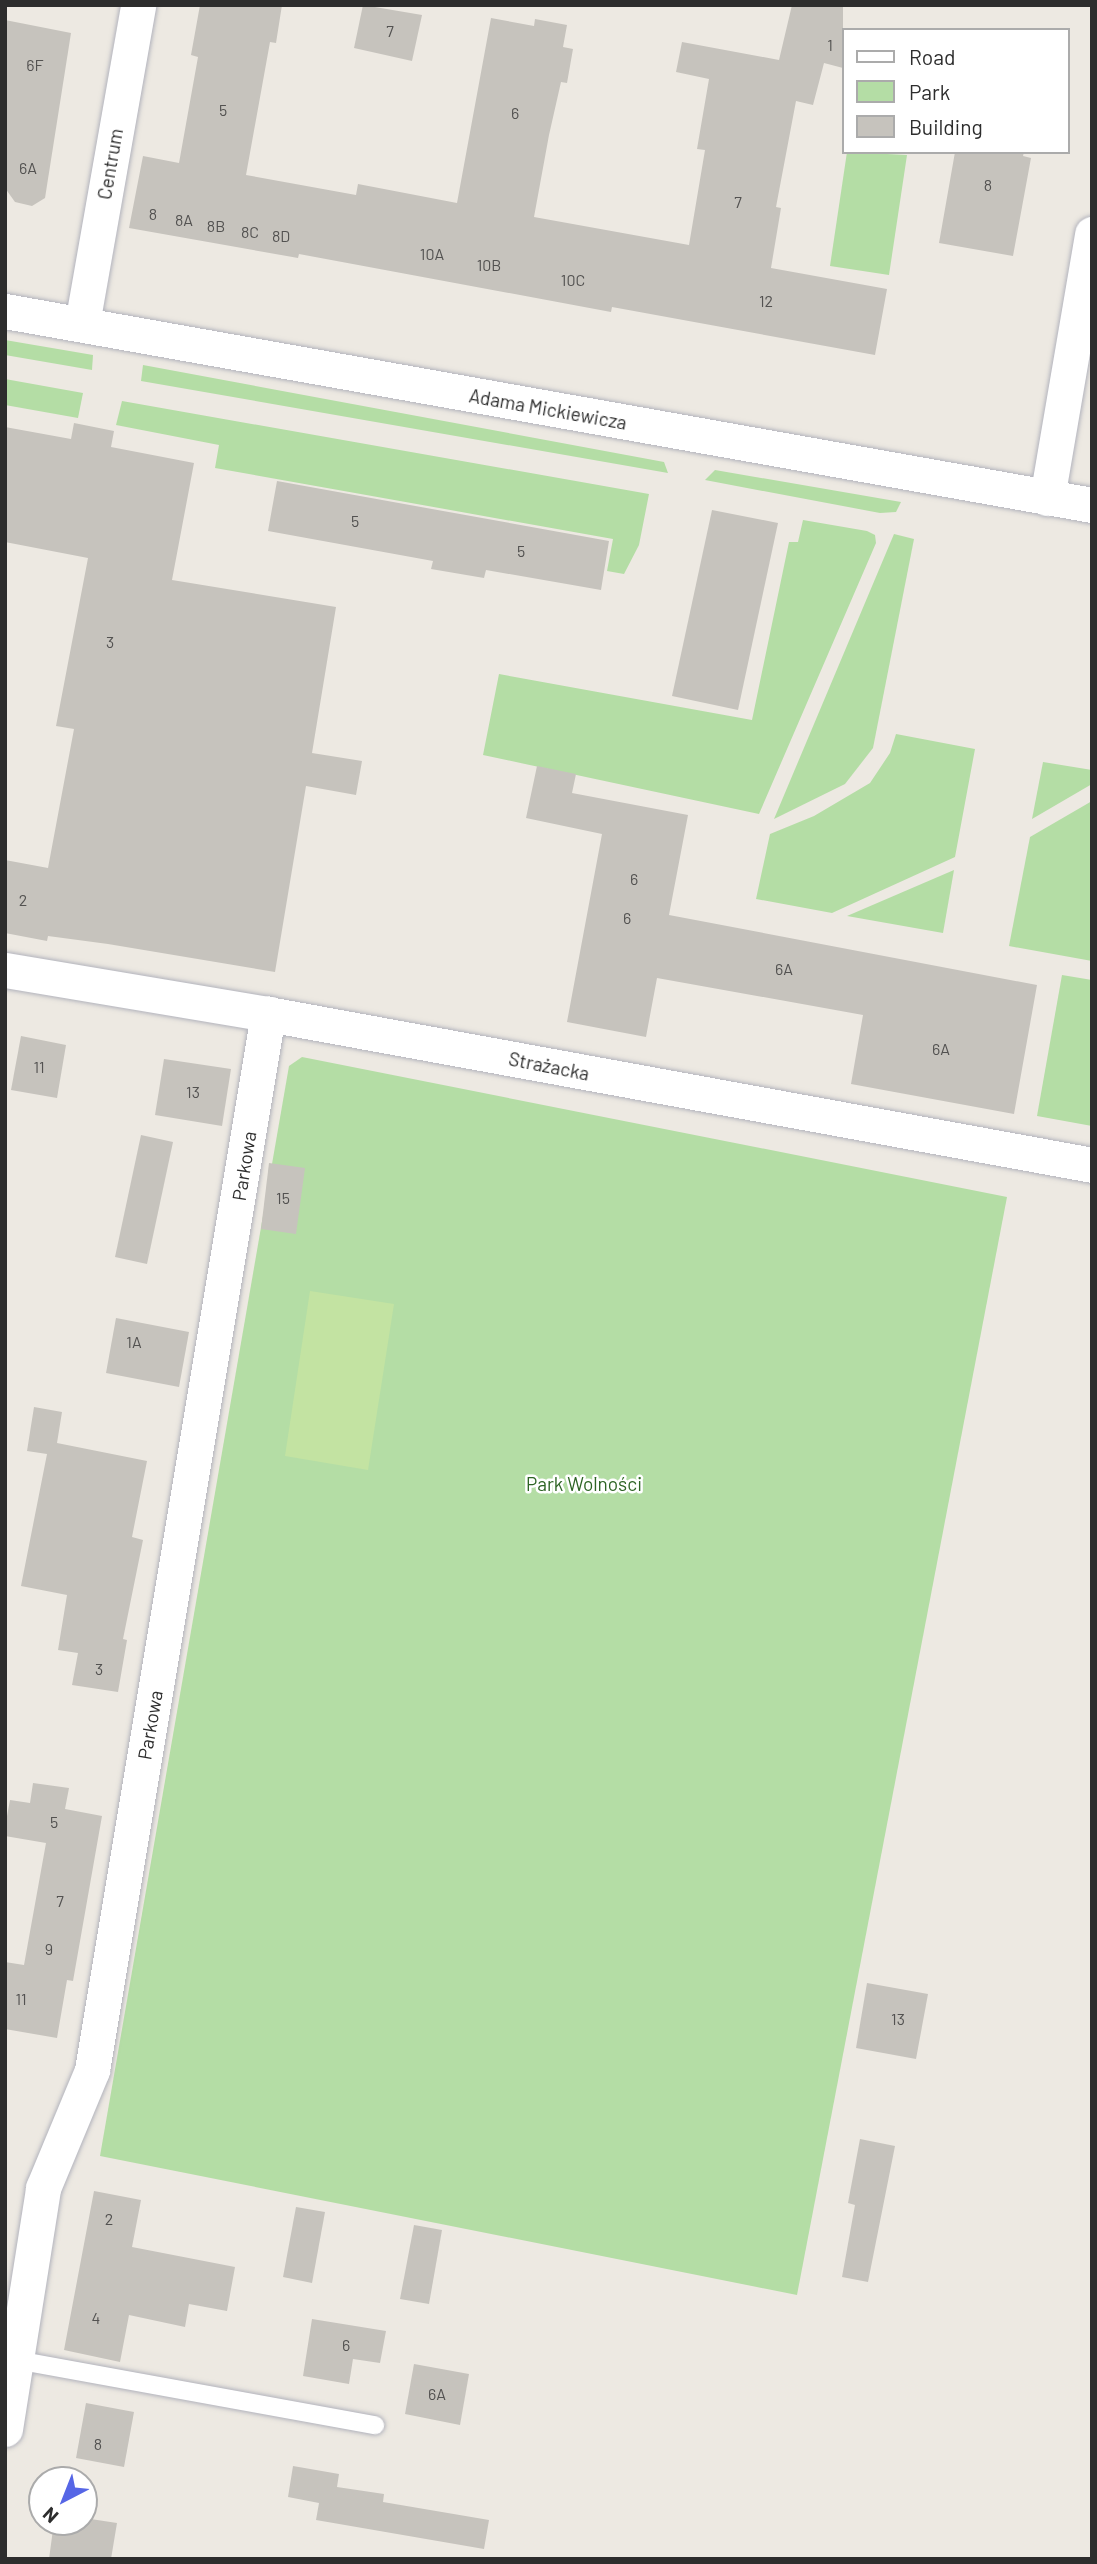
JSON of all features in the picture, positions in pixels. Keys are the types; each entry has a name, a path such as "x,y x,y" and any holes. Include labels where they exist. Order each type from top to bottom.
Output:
{"street":[{"name":"Centrum","path":"82,324 138,5"},
{"path":"1047,498 1092,234"},
{"name":"Adama Mickiewicza","path":"5,311 1092,505"},
{"name":"Strażacka","path":"5,970 268,1014 1092,1166"},
{"name":"Parkowa","path":"5,2429 43,2188 92,2070 268,1014"}],"lane":[{"path":"16,2360 375,2425"}],"green space":[{"path":"847,154 907,155 889,275 830,266"},
{"path":"5,340 93,355 92,370 5,355"},
{"path":"143,365 664,462 668,473 141,381"},
{"path":"5,379 83,393 78,418 5,405"},
{"path":"122,401 649,494 639,545 624,574 607,571 613,539 215,468 219,445 116,425"},
{"path":"715,470 901,502 896,512 880,513 705,480"},
{"path":"803,520 867,531 875,535 876,543 759,814 483,755 499,674 752,720 789,542 798,542"},
{"path":"894,534 914,539 873,748 845,784 774,819"},
{"path":"896,734 975,749 955,857 832,913 756,899 770,834 814,816 870,783 890,753"},
{"path":"1043,762 1092,770 1092,784 1032,819"},
{"path":"1092,801 1092,961 1009,946 1030,837"},
{"path":"954,870 943,933 847,916"},
{"path":"1062,975 1092,980 1092,1126 1037,1116"},
{"name":"Park Wolności","path":"302,1057 1007,1197 797,2295 100,2156 289,1066"},
{"path":"310,1291 394,1304 368,1470 285,1456"}],"building":[{"path":"200,5 282,5 276,43 270,42 246,175 356,195 358,184 457,203 491,18 534,26 535,19 567,25 563,47 573,49 567,83 561,82 534,217 689,245 705,150 697,149 709,79 676,72 682,42 779,60 792,5 843,5 842,68 824,63 813,105 796,101 776,207 781,208 771,268 887,289 875,355 612,307 611,312 299,254 298,258 129,228 143,156 179,163 198,57 191,55"},
{"path":"363,5 422,15 412,61 354,48"},
{"path":"5,20 71,33 45,198 32,206 15,202 5,188"},
{"path":"955,154 1024,154 1031,158 1013,256 939,243"},
{"path":"74,423 114,431 111,447 194,463 172,580 336,607 312,753 362,761 356,795 306,786 275,972 108,944 48,936 47,941 5,933 5,860 48,868 74,729 56,726 88,558 5,542 5,427 71,439"},
{"path":"277,481 609,541 601,590 486,570 484,578 431,569 433,561 268,531"},
{"path":"712,510 778,523 738,710 672,696"},
{"path":"537,766 576,774 572,793 688,815 669,915 1037,985 1014,1114 851,1084 863,1015 657,978 646,1037 567,1022 602,834 526,818"},
{"path":"21,1036 66,1045 57,1098 11,1090"},
{"path":"164,1059 231,1069 222,1126 155,1115"},
{"path":"141,1135 173,1142 147,1264 115,1257"},
{"path":"269,1163 305,1168 296,1234 261,1229"},
{"path":"116,1318 189,1332 179,1387 106,1373"},
{"path":"34,1407 62,1412 57,1443 147,1461 132,1537 143,1540 123,1639 127,1640 118,1692 72,1685 78,1653 58,1650 67,1595 21,1586 47,1454 27,1451"},
{"path":"33,1783 69,1788 65,1809 102,1816 73,1981 67,1980 57,2038 5,2029 5,1962 24,1965 46,1843 5,1836 5,1827 10,1800 30,1803"},
{"path":"867,1983 928,1994 916,2059 856,2048"},
{"path":"860,2139 895,2146 868,2282 842,2277 855,2205 848,2203"},
{"path":"94,2191 141,2200 132,2247 235,2267 227,2311 189,2304 185,2327 129,2315 120,2362 64,2350"},
{"path":"296,2207 325,2212 312,2283 283,2277"},
{"path":"414,2225 442,2230 429,2304 400,2299"},
{"path":"312,2319 386,2331 380,2363 353,2359 349,2384 303,2376"},
{"path":"414,2364 469,2374 460,2425 405,2414"},
{"path":"86,2403 134,2412 124,2467 76,2458"},
{"path":"293,2466 339,2474 337,2487 384,2494 383,2502 489,2520 484,2549 316,2520 319,2503 288,2497"},
{"path":"98,2520 117,2523 111,2559 49,2559 52,2536 98,2536"}]}
